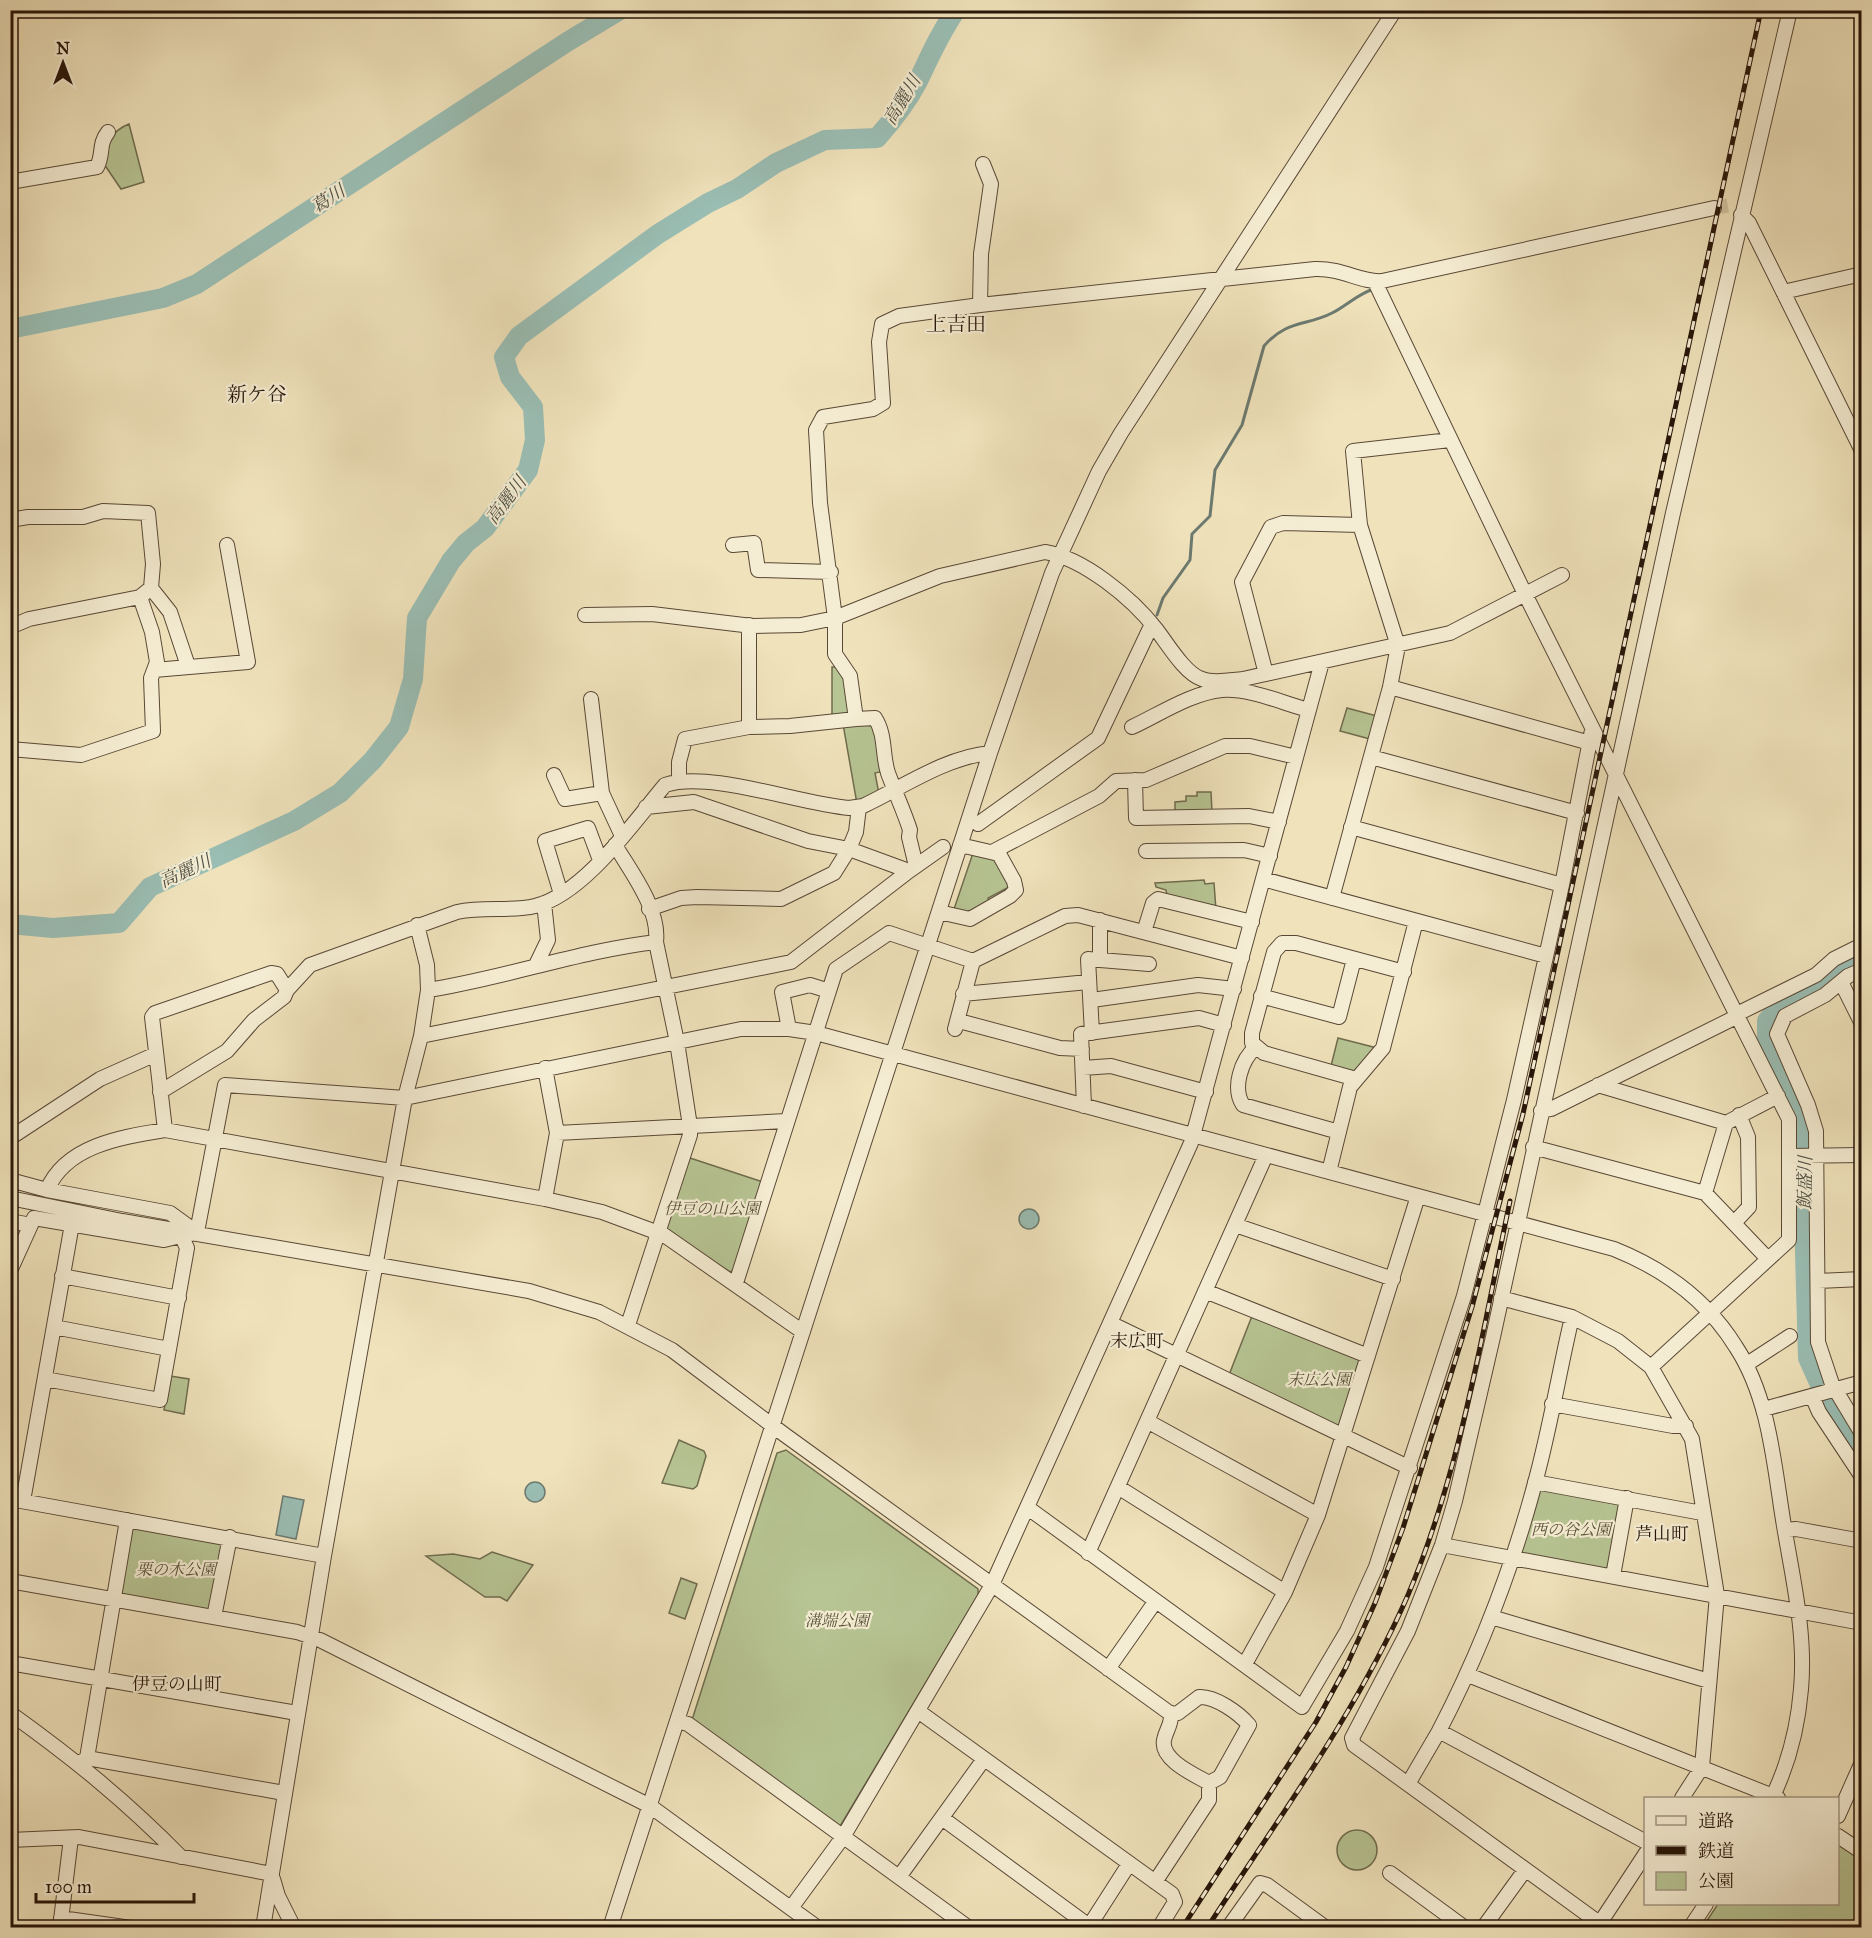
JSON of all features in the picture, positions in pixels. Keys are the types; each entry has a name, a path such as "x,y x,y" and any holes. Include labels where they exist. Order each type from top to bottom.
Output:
{"street":[{"path":"610,1928 1043,594 1100,471 1116,443 1395,10"},
{"path":"1644,1856 1603,1925 1354,1745 1352,1738 1408,1631 1442,1545 1464,1465 1739,208 1791,10"},
{"path":"10,182 97,167 101,158 101,141 108,132"},
{"path":"980,305 981,254 991,184 983,164"},
{"path":"856,719 850,676 835,654 835,618 831,572 820,503 816,430 819,420 823,417 873,409 883,403 879,334 882,324 889,318 980,305 1329,268 1375,282 1714,208"},
{"path":"1739,208 1749,223 1862,451"},
{"path":"1783,292 1862,274"},
{"path":"1375,282 1591,736 1615,774 1789,1119 1792,1156 1790,1240 1651,1367"},
{"path":"1332,898 1390,687 1398,646 1360,525 1353,452 1450,440"},
{"path":"10,520 28,517 83,517 104,511 147,513 153,564 151,588 170,612 188,666"},
{"path":"1266,674 1242,582 1270,528 1283,523 1360,525"},
{"path":"733,545 754,543 758,570 831,572"},
{"path":"154,670 248,662 226,545"},
{"path":"585,615 652,614 749,625 801,625 835,618 940,576 1032,554 1061,555 1121,594 1152,624 1176,657 1201,679 1243,679 1450,633 1562,575"},
{"path":"10,627 29,620 140,597 151,588"},
{"path":"10,749 81,755 153,731 151,678 157,662 140,597"},
{"path":"978,824 1098,738 1152,624"},
{"path":"749,625 749,727"},
{"path":"791,1908 843,1837 992,1585 1194,1136 1322,662"},
{"path":"1390,687 1591,736"},
{"path":"1132,727 1202,694 1223,690 1242,692 1309,710"},
{"path":"591,699 602,793 618,841 658,930 656,942 677,1042 690,1126 690,1135 628,1324"},
{"path":"679,781 679,762 685,739 749,727 875,718 882,736 887,770 910,830 913,868"},
{"path":"1028,1508 1302,1707 1347,1631 1376,1567 1410,1468 1487,1214 1562,885 1591,736"},
{"path":"994,851 1100,796 1116,781 1146,780 1225,746 1250,746 1296,757"},
{"path":"160,1092 227,1051 255,1020 284,997 287,990 310,965 417,926 480,907 518,908 544,903 561,894 600,860 665,785 679,781 740,788 835,807 859,807 943,767 976,754 990,753"},
{"path":"1371,757 1577,813"},
{"path":"554,775 565,799 602,793"},
{"path":"1135,780 1136,818 1249,816 1279,822"},
{"path":"646,807 694,802 808,841 849,849 913,868"},
{"path":"649,909 681,898 781,899 834,873 849,849 856,832 859,807"},
{"path":"1351,827 1562,885"},
{"path":"561,894 545,841 588,828 600,860"},
{"path":"939,912 970,919 1014,893 1014,881 1002,856 994,851 960,845"},
{"path":"421,1036 791,962 943,847"},
{"path":"1146,851 1244,850 1270,856"},
{"path":"1263,879 1546,956"},
{"path":"1144,932 1153,903 1158,899 1252,922"},
{"path":"536,965 548,940 544,903"},
{"path":"736,1283 836,969 885,934 893,934 973,961 1053,920 1078,915 1242,958"},
{"path":"1100,920 1100,960"},
{"path":"1329,1172 1350,1087 1383,1048 1416,921"},
{"path":"263,1928 297,1713 405,1098 421,1036 428,990 427,965 417,926"},
{"path":"428,990 479,982 536,965 656,942"},
{"path":"1356,1079 1264,1053 1256,1047 1252,1033 1274,952 1282,943 1296,943 1404,972"},
{"path":"1541,1111 1551,1109 1598,1086 1816,975 1834,959 1862,945"},
{"path":"1092,1033 1088,959 1149,964"},
{"path":"1261,996 1339,1017 1354,959"},
{"path":"973,961 957,1025 1060,1048 1082,1048"},
{"path":"1862,970 1848,976 1842,984 1785,1016 1777,1034 1813,1117 1816,1131 1818,1342 1833,1390 1862,1434"},
{"path":"165,1130 152,1017 155,1013 271,973 277,974 287,990"},
{"path":"963,994 1089,982"},
{"path":"1842,984 1862,1024"},
{"path":"789,1029 782,992 810,985 829,991"},
{"path":"1092,1000 1198,985 1234,989"},
{"path":"1084,1106 1081,1034 1199,1018 1224,1025"},
{"path":"197,1232 225,1085 405,1098 741,1029 789,1029 816,1033 1614,1249 1643,1261 1671,1278 1710,1313 1725,1330 1747,1364 1764,1409 1799,1612 1803,1657 1799,1705 1786,1762 1774,1797"},
{"path":"1256,1047 1245,1060 1237,1087 1243,1105 1339,1132"},
{"path":"10,1138 100,1079 156,1054"},
{"path":"1083,1068 1111,1066 1206,1092"},
{"path":"545,1068 557,1133 545,1199"},
{"path":"1598,1086 1726,1123"},
{"path":"1705,1193 1726,1123 1778,1096"},
{"path":"1734,1223 1749,1207 1748,1137 1739,1115"},
{"path":"557,1133 786,1121"},
{"path":"47,1190 53,1176 70,1160 114,1139 165,1130 545,1199 603,1212 658,1233 736,1283 803,1332"},
{"path":"1533,1147 1705,1193 1768,1259"},
{"path":"1089,1553 1266,1155"},
{"path":"1792,1156 1862,1155"},
{"path":"10,1180 47,1190 170,1213 197,1232"},
{"path":"1245,1664 1285,1592 1318,1515 1418,1196"},
{"path":"10,1198 554,1296 628,1324 672,1350 772,1426 1171,1714 1178,1713 1191,1701 1206,1696 1249,1725 1220,1777 1209,1783"},
{"path":"10,1271 34,1218 164,1240 197,1232"},
{"path":"10,1221 31,1225"},
{"path":"72,1224 45,1379 17,1500 324,1556"},
{"path":"1235,1225 1393,1279"},
{"path":"45,1379 160,1400 187,1248 182,1237"},
{"path":"62,1276 179,1298"},
{"path":"1818,1281 1862,1279"},
{"path":"1205,1291 1368,1356"},
{"path":"1501,1298 1572,1317 1618,1341 1651,1367 1692,1439 1702,1513 1717,1595 1702,1767 1683,1797"},
{"path":"1408,1784 1468,1675 1513,1558 1535,1482 1572,1317"},
{"path":"1110,1323 1410,1468"},
{"path":"54,1327 169,1348"},
{"path":"1747,1364 1790,1336"},
{"path":"1764,1409 1862,1382"},
{"path":"1813,1396 1819,1412 1862,1477"},
{"path":"1552,1404 1672,1426 1686,1426"},
{"path":"1147,1421 1318,1515"},
{"path":"1535,1482 1702,1513"},
{"path":"1118,1487 1285,1592"},
{"path":"1613,1576 1627,1498"},
{"path":"83,1761 127,1520"},
{"path":"1785,1530 1796,1529 1862,1540"},
{"path":"214,1617 230,1538"},
{"path":"1442,1545 1862,1623"},
{"path":"10,1581 311,1636 650,1806 818,1928"},
{"path":"1108,1669 1155,1602"},
{"path":"1491,1617 1709,1682"},
{"path":"10,1663 297,1713"},
{"path":"1468,1675 1702,1767 1772,1797"},
{"path":"918,1711 1172,1894 1175,1902 1159,1928"},
{"path":"10,1713 83,1761 181,1857"},
{"path":"1171,1714 1172,1721 1163,1741 1168,1756 1209,1783"},
{"path":"677,1721 688,1724 969,1928"},
{"path":"1439,1731 1644,1841"},
{"path":"899,1877 984,1759"},
{"path":"83,1761 284,1793"},
{"path":"1839,1814 1861,1767"},
{"path":"1155,1882 1209,1800 1209,1783"},
{"path":"942,1818 1089,1927 1129,1864"},
{"path":"1839,1837 1862,1852"},
{"path":"10,1840 71,1838 272,1874"},
{"path":"71,1838 61,1923 131,1928"},
{"path":"1483,1928 1525,1870"},
{"path":"1390,1873 1465,1928"},
{"path":"272,1874 278,1896 294,1928"},
{"path":"1228,1928 1260,1883 1267,1885 1320,1926"},
{"path":"1690,1928 1705,1905"}],"green space":[{"path":"129,124 144,182 121,189 104,164 106,151 113,135"},
{"path":"832,667 841,667 846,675 852,717 832,720"},
{"path":"1347,708 1377,716 1370,739 1340,731"},
{"path":"843,724 873,724 884,771 875,773 879,794 857,804"},
{"path":"1197,792 1211,792 1212,812 1175,812 1175,802 1186,801 1186,796 1197,796"},
{"path":"973,853 995,856 1011,881 1009,887 988,898 990,903 971,914 953,912"},
{"path":"1204,880 1205,884 1214,883 1216,910 1167,896 1166,890 1156,887 1155,883"},
{"path":"1338,1038 1377,1048 1354,1074 1331,1066"},
{"name":"伊豆の山公園","path":"687,1157 763,1182 734,1270 730,1272 667,1233 664,1227"},
{"name":"末広公園","path":"1252,1316 1360,1357 1361,1363 1339,1428 1229,1375"},
{"path":"170,1376 189,1379 184,1414 164,1410"},
{"path":"679,1440 704,1451 706,1456 697,1486 693,1489 662,1483"},
{"name":"溝端公園","path":"786,1450 978,1589 978,1595 839,1828 692,1720 777,1453"},
{"name":"西の谷公園","path":"1541,1489 1621,1503 1608,1571 1523,1555 1520,1551 1537,1491"},
{"name":"栗の木公園","path":"133,1525 222,1541 224,1545 210,1611 123,1596 120,1593"},
{"path":"492,1552 533,1565 507,1601 500,1597 485,1597 426,1556 453,1554 480,1559"},
{"path":"681,1578 697,1584 685,1619 669,1613"},
{"path":"1357,1830 1371,1836 1377,1850 1371,1864 1357,1870 1343,1864 1337,1850 1343,1836"},
{"path":"1839,1843 1861,1858 1861,1927 1702,1928 1717,1905 1839,1905"}],"water":[{"path":"1029,1209 1036,1212 1039,1219 1036,1226 1029,1229 1022,1226 1019,1219 1022,1212"},
{"path":"535,1482 542,1485 545,1492 542,1499 535,1502 528,1499 525,1492 528,1485"},
{"path":"283,1496 304,1500 296,1539 276,1535"}],"waterway":[{"name":"葛川","path":"10,329 163,298 197,284 567,42 620,10"},
{"name":"高麗川","path":"10,924 53,928 119,923 150,887 294,821 340,793 373,760 399,727 413,679 417,618 451,561 466,543 485,528 528,470 535,440 533,407 510,377 504,357 519,336 658,234 708,203 737,189 776,163 825,140 877,138 909,96 956,10"},
{"path":"1157,615 1163,598 1190,560 1192,534 1210,516 1215,470 1242,425 1264,346 1280,332 1332,313 1363,293 1374,289"},
{"name":"飯盛川","path":"1862,954 1835,971 1816,988 1786,1001 1767,1021 1767,1039 1802,1114 1806,1131 1803,1182 1808,1358 1829,1405 1862,1455"}],"tunnel":[{"path":"1714,208 1731,205"}],"railway":[{"path":"1182,1928 1316,1722 1346,1667 1375,1603 1403,1528 1472,1307 1523,1114 1761,10"},
{"path":"1207,1928 1340,1724 1387,1639 1408,1595 1426,1548 1456,1450 1510,1201"}],"district":[{"name":"上吉田","path":"956,324"},
{"name":"新ケ谷","path":"257,394"},
{"name":"末広町","path":"1137,1341"},
{"name":"芦山町","path":"1662,1534"},
{"name":"伊豆の山町","path":"177,1684"}]}
